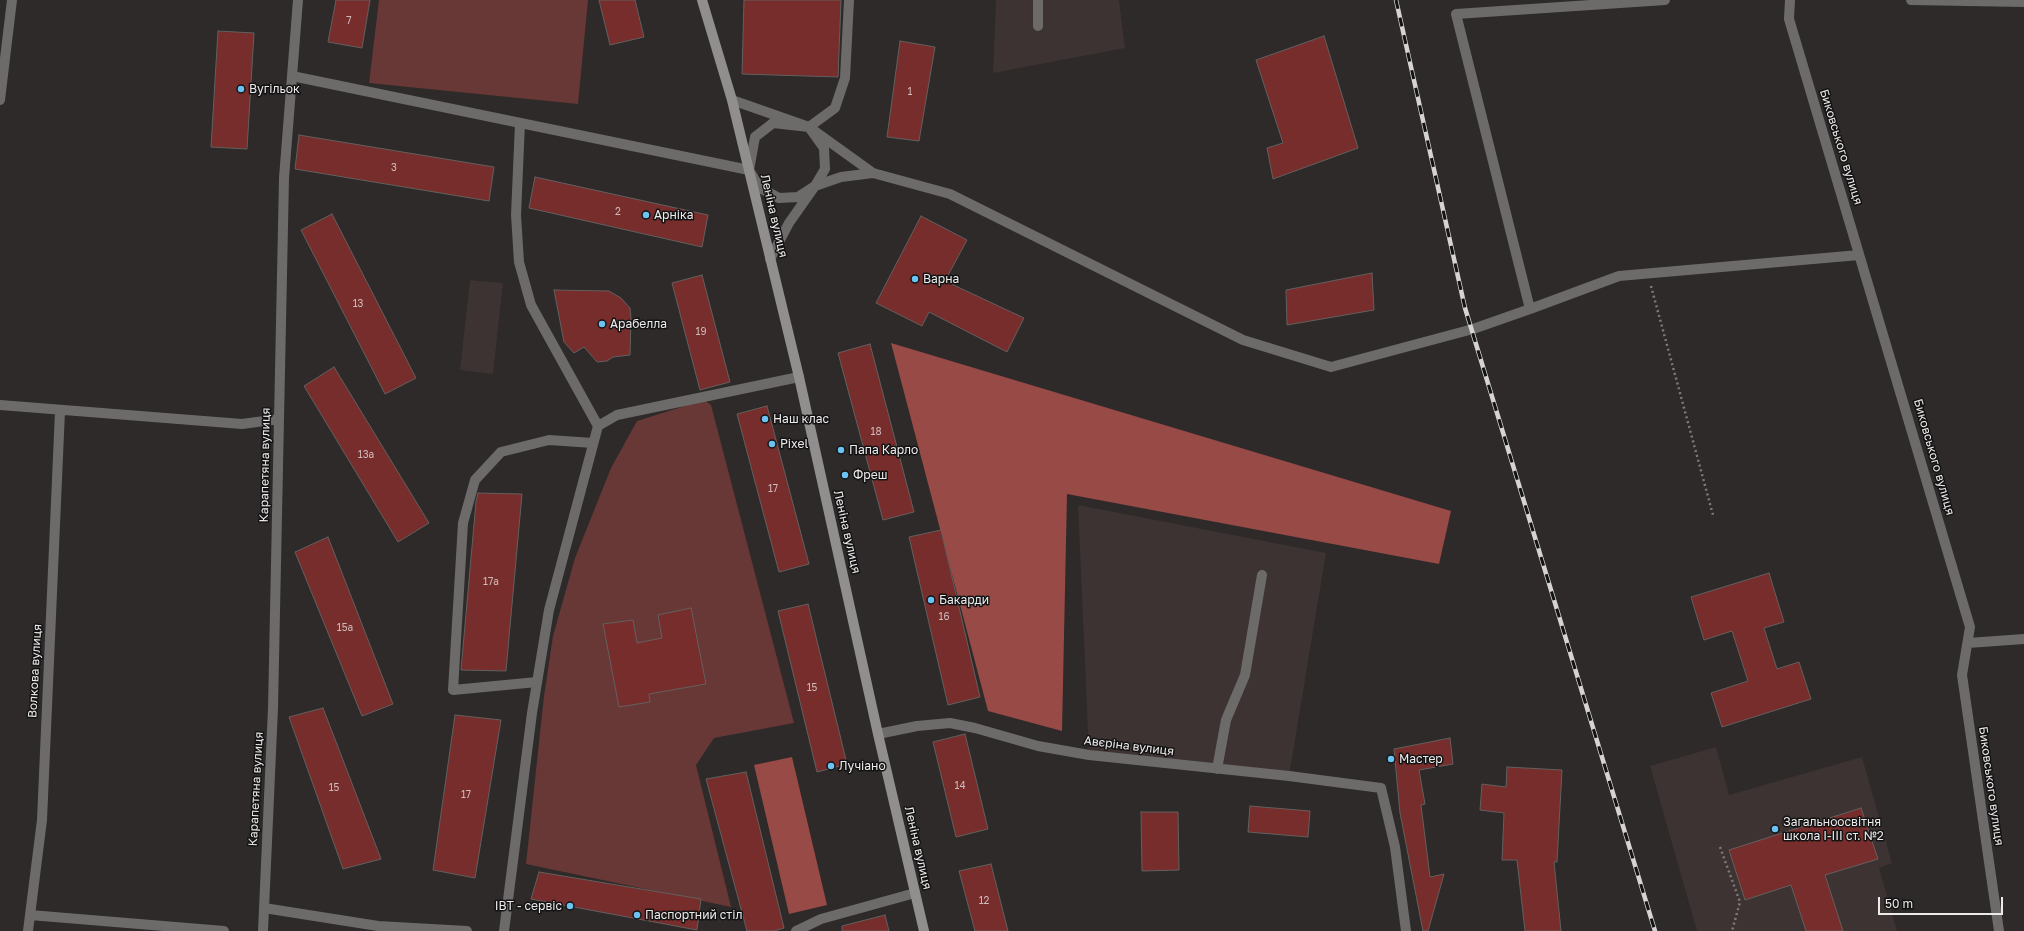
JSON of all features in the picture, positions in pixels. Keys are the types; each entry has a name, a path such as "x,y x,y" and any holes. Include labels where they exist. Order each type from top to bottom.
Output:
{"main road":[{"name":"Леніна вулиця","path":"702,0 732,100 799,377 878,734 924,931"}],"street":[{"path":"0,100 12,0"},
{"name":"Карапетяна вулиця","path":"263,931 273,708 284,178 298,0"},
{"path":"849,0 845,78 835,108 809,127 773,123 755,137 749,170 760,188 779,198 798,197 815,186 841,177 873,173"},
{"path":"1038,0 1038,26"},
{"path":"1530,309 1456,14 1665,0"},
{"name":"Биковського вулиця","path":"1790,0 1789,19 1970,627 1962,675 1999,931"},
{"path":"1912,0 2024,2"},
{"path":"292,76 749,170"},
{"path":"732,100 809,127 873,173 950,194 1243,340 1331,366 1473,329 1619,276 1860,255"},
{"path":"520,123 516,215 519,262 531,305 598,426"},
{"path":"770,259 789,223 825,169 824,148 809,127"},
{"path":"504,931 537,682 549,610 598,426 617,415 799,377"},
{"path":"0,405 60,411 108,412 242,424 279,419"},
{"name":"Волкова вулиця","path":"28,931 42,820 60,411"},
{"path":"537,682 453,690 463,523 475,480 501,452 549,440 593,443"},
{"path":"1217,769 1226,720 1245,675 1262,575"},
{"path":"1968,643 2024,639"},
{"name":"Авєріна вулиця","path":"878,734 917,726 950,724 975,728 1038,746 1089,755 1289,776 1381,788 1394,847 1406,931"},
{"path":"796,931 821,919 915,893"},
{"path":"264,908 378,926 466,931"},
{"path":"30,915 224,931"}],"path":[{"path":"1648,274 1714,516"},
{"path":"1720,847 1740,902 1732,931"}],"shaded area":[{"path":"379,0 588,0 578,104 369,83"},
{"path":"996,0 1119,0 1125,48 993,73"},
{"path":"470,280 503,283 493,374 460,370"},
{"path":"891,343 1451,511 1439,564 1067,494 1062,731 988,711"},
{"path":"704,400 711,405 794,723 714,738 696,765 731,907 526,864 544,696 553,636 575,558 611,468 637,421"},
{"path":"1078,505 1326,553 1289,776 1089,755"},
{"name":"Загальноосвітня школа І-ІІІ ст. №2","path":"1716,747 1729,795 1862,757 1892,863 1879,868 1897,931 1697,931 1650,766"},
{"path":"792,757 827,905 789,914 754,765"}],"building":[{"path":"336,0 370,0 362,48 328,42"},
{"path":"599,0 635,0 644,37 610,45"},
{"path":"744,0 841,0 838,77 742,74"},
{"path":"218,31 254,33 247,149 211,147"},
{"path":"1324,36 1358,148 1273,179 1267,148 1283,143 1256,60"},
{"path":"900,41 935,47 919,141 887,137"},
{"path":"299,135 494,167 489,201 295,169"},
{"path":"535,177 708,215 702,247 529,208"},
{"path":"332,214 416,378 385,394 301,230"},
{"path":"921,216 967,240 945,281 1024,318 1007,352 929,312 922,326 876,303"},
{"path":"1372,273 1374,310 1287,325 1286,290"},
{"path":"702,275 730,382 700,390 672,283"},
{"path":"554,290 609,291 621,298 630,308 630,355 613,357 607,361 597,362 584,347 574,353 564,342"},
{"path":"870,344 914,512 883,520 838,353"},
{"path":"334,367 429,523 398,542 304,386"},
{"path":"767,406 809,564 779,572 737,414"},
{"path":"478,493 522,494 506,671 461,670"},
{"path":"941,530 980,697 948,705 909,537"},
{"path":"328,537 393,704 362,716 295,552"},
{"path":"1769,573 1784,622 1764,628 1777,669 1799,662 1811,699 1722,727 1711,693 1748,681 1732,631 1704,640 1691,597"},
{"path":"808,604 847,764 817,772 778,611"},
{"path":"691,608 706,684 649,694 650,702 619,707 603,624 633,620 637,643 662,638 658,615"},
{"path":"323,708 381,859 343,869 289,717"},
{"path":"455,715 501,720 475,878 433,870"},
{"path":"965,734 988,829 956,837 933,742"},
{"path":"1450,738 1453,764 1419,770 1425,804 1421,805 1430,877 1444,874 1428,931 1423,931 1400,813 1394,749"},
{"path":"1507,767 1562,770 1557,862 1554,862 1561,931 1525,931 1517,860 1502,860 1504,813 1480,810 1482,784 1506,787"},
{"path":"746,772 784,928 774,931 747,931 706,779"},
{"path":"1250,806 1310,811 1308,837 1248,832"},
{"path":"1861,808 1878,859 1825,875 1843,931 1806,931 1791,885 1745,900 1729,850"},
{"path":"1141,812 1178,812 1179,870 1142,871"},
{"path":"991,864 1008,931 975,931 959,871"},
{"path":"539,872 701,899 697,930 531,899"},
{"path":"885,915 889,931 842,931 842,926"}],"railway":[{"path":"1396,0 1465,308 1655,931"}],"place":[{"name":"Вугільок","path":"241,89"},
{"name":"Арніка","path":"646,215"},
{"name":"Варна","path":"915,279"},
{"name":"Арабелла","path":"602,324"},
{"name":"Наш клас","path":"765,419"},
{"name":"Pixel","path":"772,444"},
{"name":"Папа Карло","path":"841,450"},
{"name":"Фреш","path":"845,475"},
{"name":"Бакарди","path":"931,600"},
{"name":"Мастер","path":"1391,759"},
{"name":"Лучіано","path":"831,766"},
{"name":"Загальноосвітня школа І-ІІІ ст. №2","path":"1775,829"},
{"name":"ІВТ - сервіс","path":"570,906"},
{"name":"Паспортний стіл","path":"637,915"}]}
